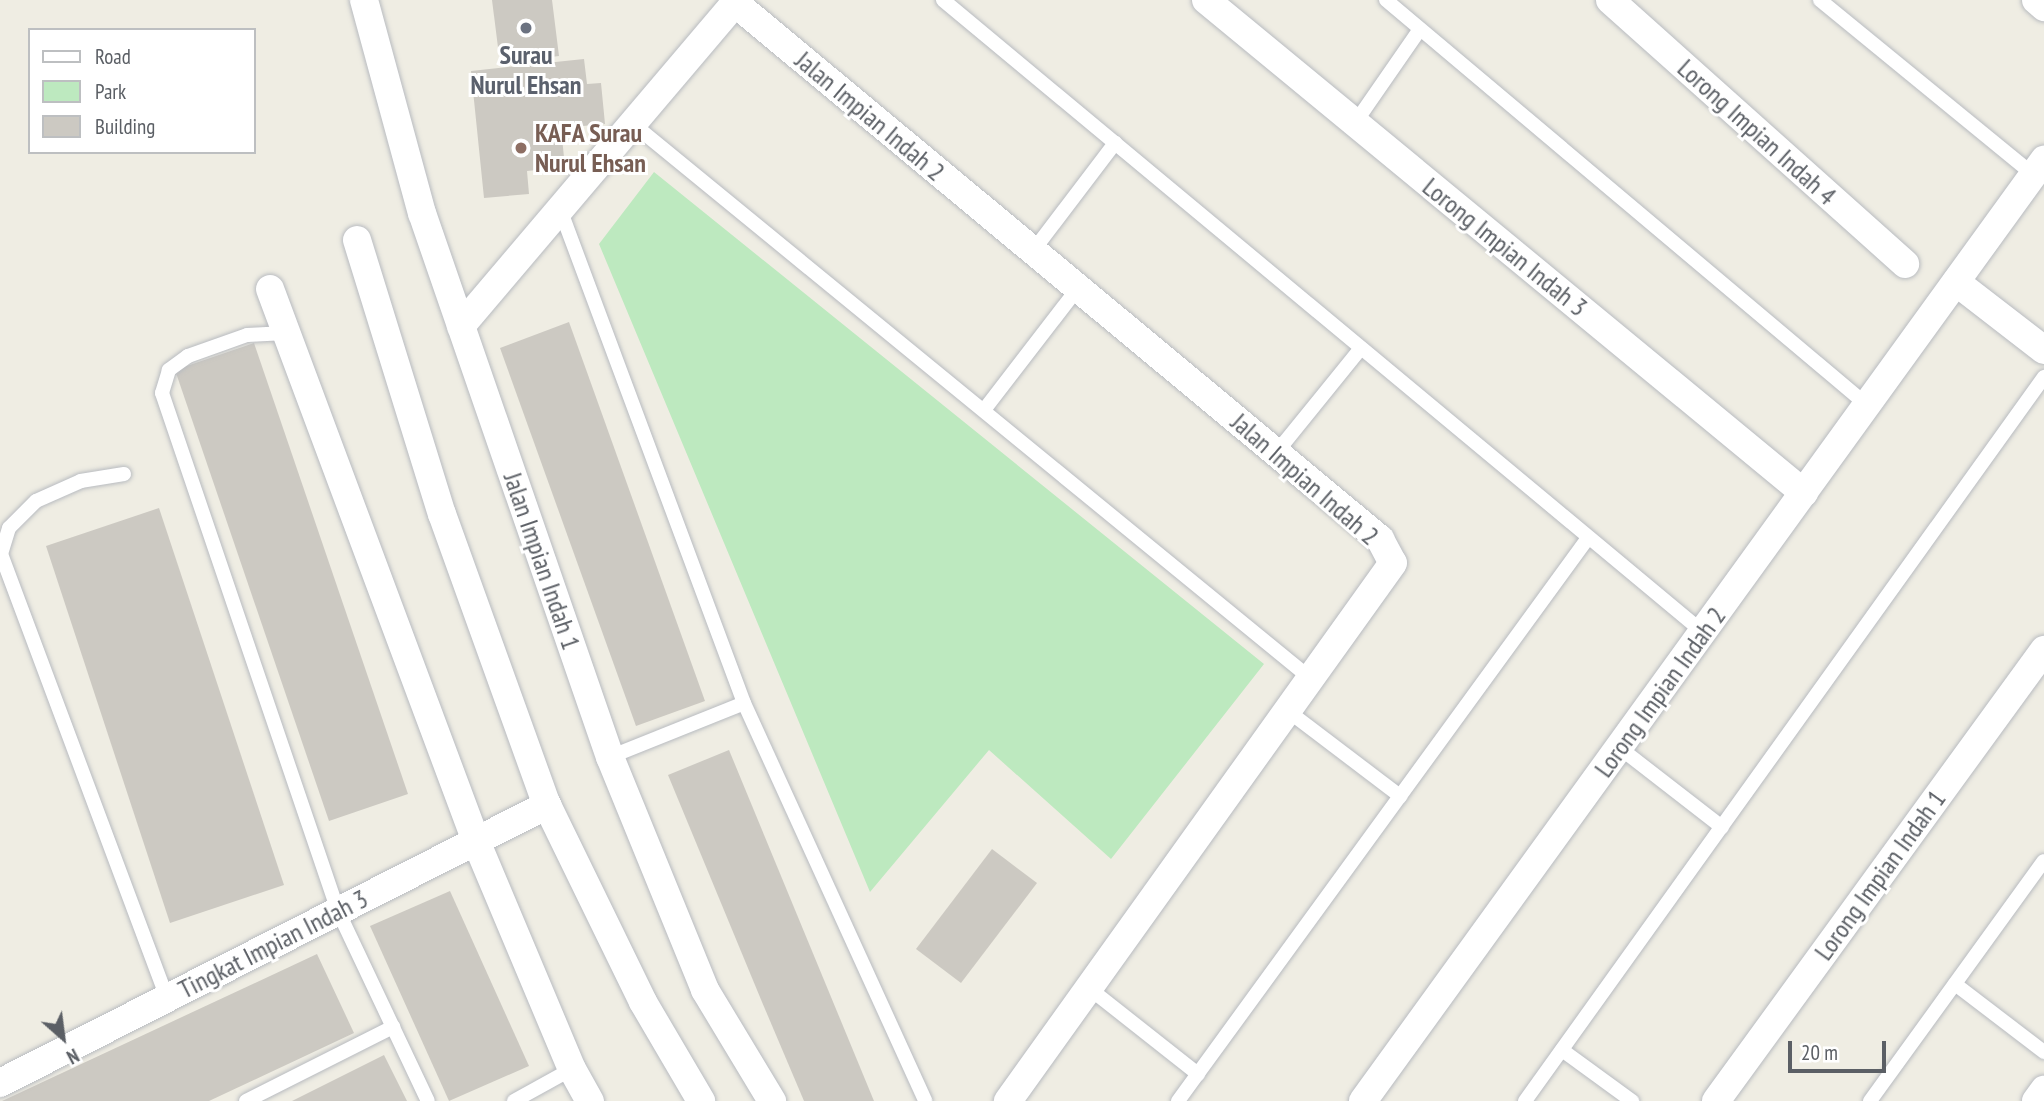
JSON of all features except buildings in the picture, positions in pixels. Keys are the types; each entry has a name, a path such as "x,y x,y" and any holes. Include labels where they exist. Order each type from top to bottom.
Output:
{"street":[{"name":"Jalan Impian Indah 1","path":"365,0 422,213 610,757 705,990 772,1101"},
{"name":"Lorong Impian Indah 3","path":"1206,0 1804,493"},
{"name":"Lorong Impian Indah 4","path":"1610,0 1905,264"},
{"path":"2036,0 2044,7"},
{"path":"461,326 736,2"},
{"name":"Jalan Impian Indah 2","path":"736,2 1381,539 1393,563 1007,1101"},
{"name":"Lorong Impian Indah 2","path":"1363,1101 2039,168"},
{"path":"356,240 442,514 547,805 643,1002 701,1101"},
{"path":"1956,282 2044,350"},
{"path":"270,289 476,841 572,1069 590,1101"},
{"name":"Lorong Impian Indah 1","path":"1716,1101 2044,650"},
{"name":"Tingkat Impian Indah 3","path":"0,1083 547,805"},
{"path":"2036,1101 2044,1090"}],"lane":[{"path":"943,0 1703,632"},
{"path":"1386,0 1867,405"},
{"path":"1820,0 2039,168"},
{"path":"1355,123 1420,29"},
{"path":"633,124 1311,679"},
{"path":"1033,251 1115,143"},
{"path":"559,209 744,703 925,1101"},
{"path":"984,410 1078,288"},
{"path":"286,332 247,335 188,356 169,370 162,393 338,911 428,1101"},
{"path":"1276,453 1361,348"},
{"path":"1525,1101 2044,377"},
{"path":"124,474 81,481 36,502 9,528 1,554 167,999"},
{"path":"1178,1101 1588,538"},
{"path":"610,757 744,703"},
{"path":"1288,712 1400,796"},
{"path":"1620,748 1722,827"},
{"path":"1870,1101 2044,862"},
{"path":"1955,984 2044,1052"},
{"path":"1089,988 1198,1074"},
{"path":"246,1101 393,1027"},
{"path":"1562,1050 1632,1101"},
{"path":"514,1101 572,1069"}],"green space":[{"path":"654,172 1264,664 1111,859 989,750 870,892 599,244"}],"place":[{"name":"Surau Nurul Ehsan","path":"526,28"},
{"name":"KAFA Surau Nurul Ehsan","path":"521,148"}]}
